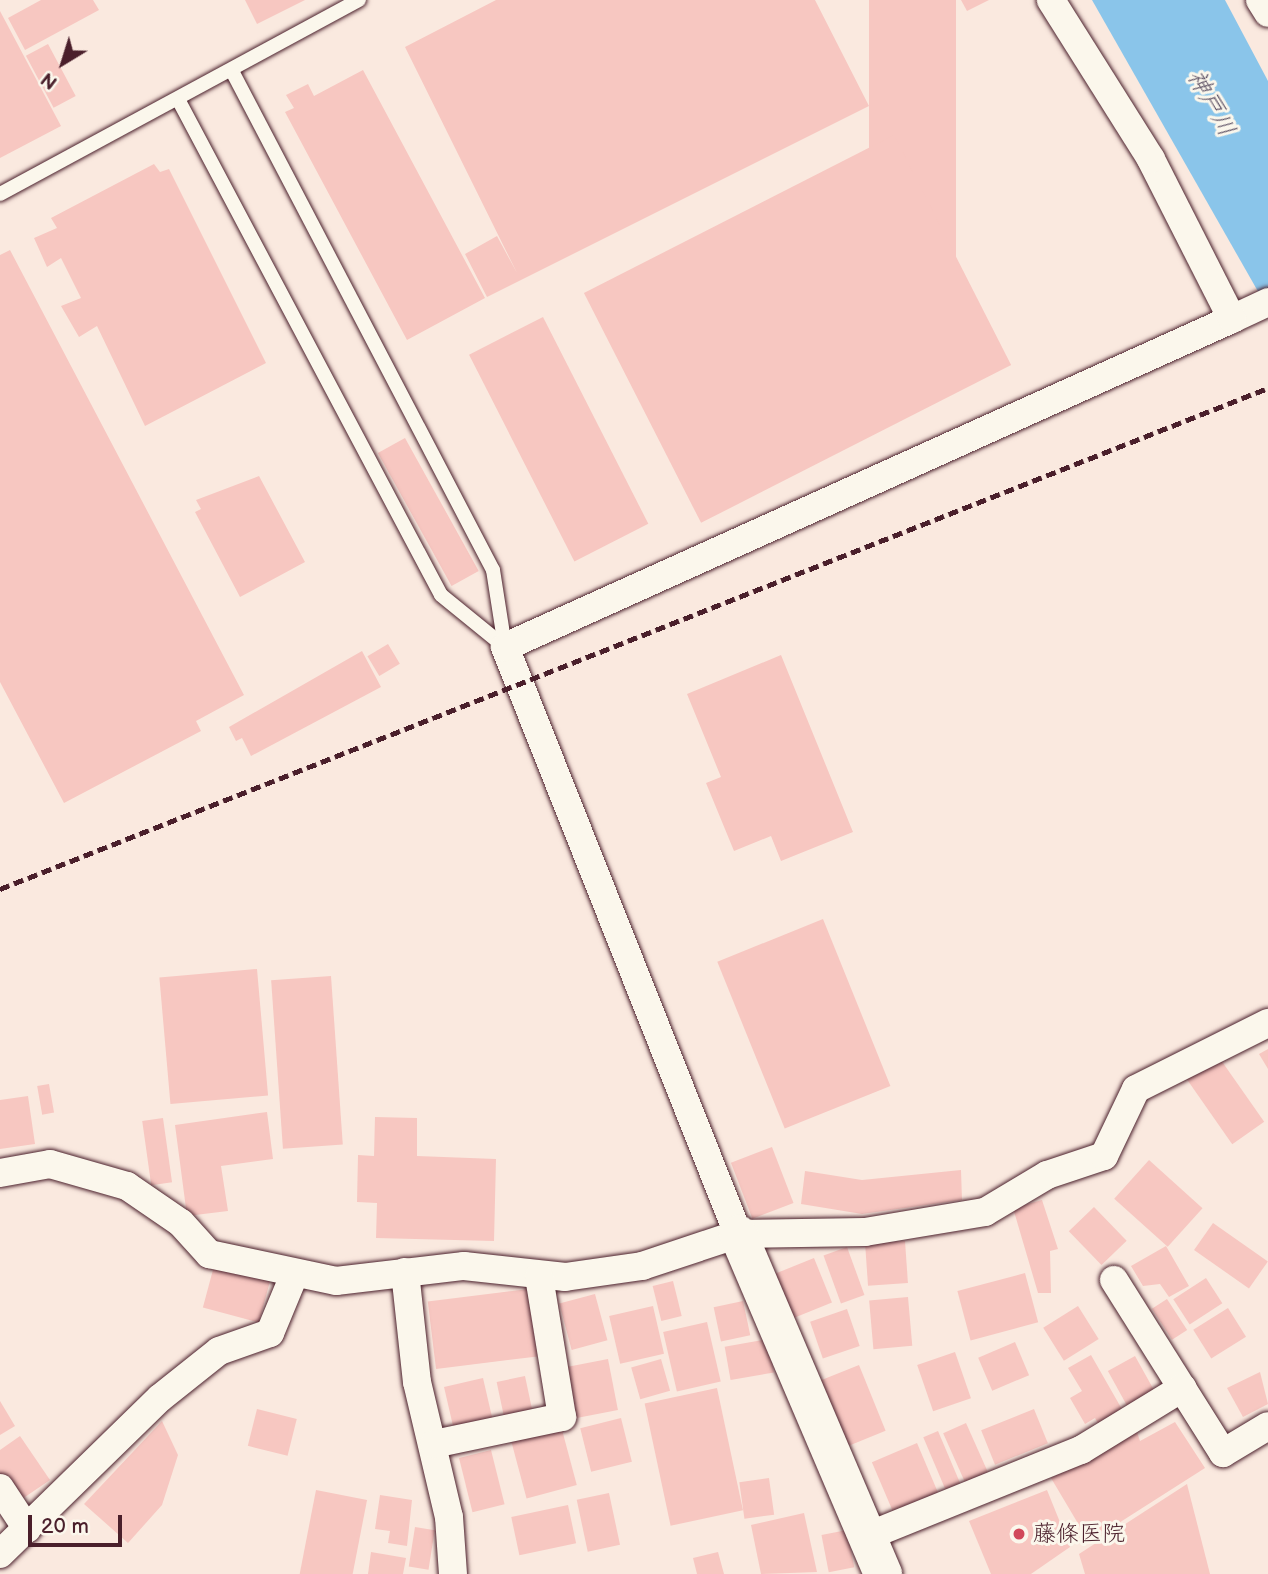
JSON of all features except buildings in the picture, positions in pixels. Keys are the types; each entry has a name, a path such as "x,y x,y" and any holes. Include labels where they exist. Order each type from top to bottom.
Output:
{"street":[{"path":"1051,0 1151,159 1232,319"},
{"path":"1260,0 1268,13"},
{"path":"883,1574 738,1234 505,647 1268,302"},
{"path":"0,1173 50,1164 127,1186 181,1223 209,1255 336,1281 464,1266 539,1277 642,1266 738,1234 864,1232 985,1212 1047,1175 1104,1156 1136,1089 1268,1023"},
{"path":"405,1272 417,1382 434,1444 453,1574"},
{"path":"0,1554 160,1398 219,1351 270,1333 295,1273"},
{"path":"434,1444 562,1417 539,1277"},
{"path":"1114,1280 1223,1453 1268,1426"},
{"path":"868,1536 1081,1450 1182,1388"},
{"path":"0,1488 27,1529"}],"lane":[{"path":"0,194 179,101 359,0"},
{"path":"232,71 493,569 505,647"},
{"path":"179,101 441,595 505,647"}],"water":[{"name":"神戸川","path":"1092,0 1225,0 1268,81 1268,309"}],"railway":[{"path":"0,889 1268,388"}],"place":[{"name":"藤條医院","path":"1019,1534"}]}
